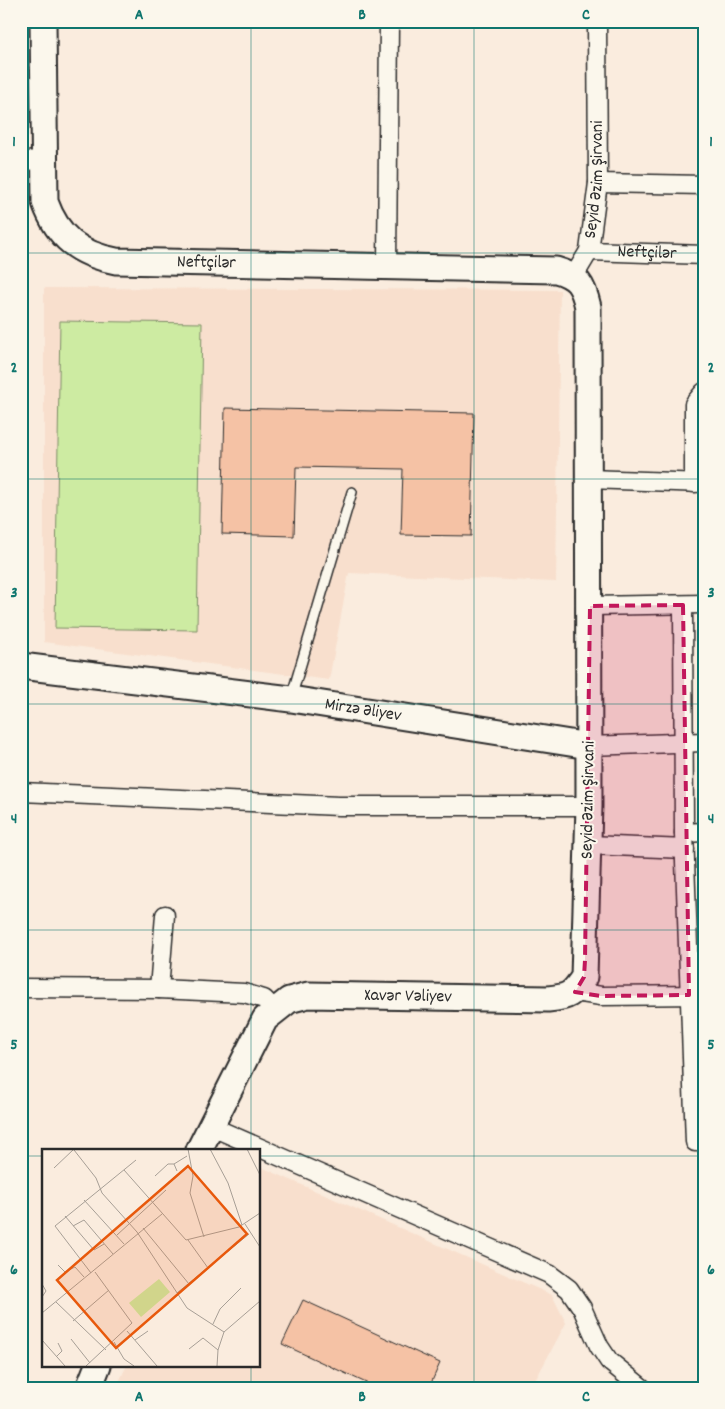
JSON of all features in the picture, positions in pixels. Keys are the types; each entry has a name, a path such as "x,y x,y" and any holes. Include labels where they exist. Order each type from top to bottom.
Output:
{"street":[{"path":"33,21 43,21"},
{"name":"Neftçilər","path":"43,21 33,160 51,219 66,238 96,257 116,261 556,270 574,276"},
{"path":"388,266 389,21"},
{"name":"Seyid Əzim Şirvani","path":"575,992 584,977 589,845 590,606 588,307 584,289 574,276 589,251 598,183 597,21"},
{"path":"598,183 704,185"},
{"name":"Neftçilər","path":"589,251 704,255"},
{"path":"588,479 699,483 694,404 704,392"},
{"path":"590,606 704,604"},
{"path":"683,605 686,742 685,841 696,995 694,1142"},
{"name":"Mirzə Əliyev","path":"21,666 291,699 589,746 704,742"},
{"path":"21,792 340,806 589,806"},
{"path":"589,845 685,841 704,832"},
{"path":"160,989 165,915"},
{"path":"21,988 160,989 244,993 264,999 275,1010"},
{"name":"Xavər Vəliyev","path":"199,1149 252,1041 265,1019 289,1000 308,995 548,999 565,998 575,992 601,996 696,995"},
{"path":"210,1126 550,1274 569,1288 582,1308 599,1346 609,1361 642,1388"},
{"path":"89,1388 98,1366"}],"lane":[{"path":"291,699 352,492"}],"highlighted area":[{"path":"683,605 689,995 601,996 575,992 584,977 585,960 590,606"}],"shaded area":[{"path":"44,288 560,290 556,582 349,573 329,680 44,642"},
{"path":"260,1166 552,1295 566,1323 531,1388 116,1388 127,1366 260,1366"}],"green space":[{"path":"60,321 202,323 197,630 55,628"}],"building":[{"path":"225,408 474,413 471,536 401,535 403,469 296,467 294,536 222,534"},
{"path":"303,1300 440,1363 429,1388 377,1388 282,1344"}]}
